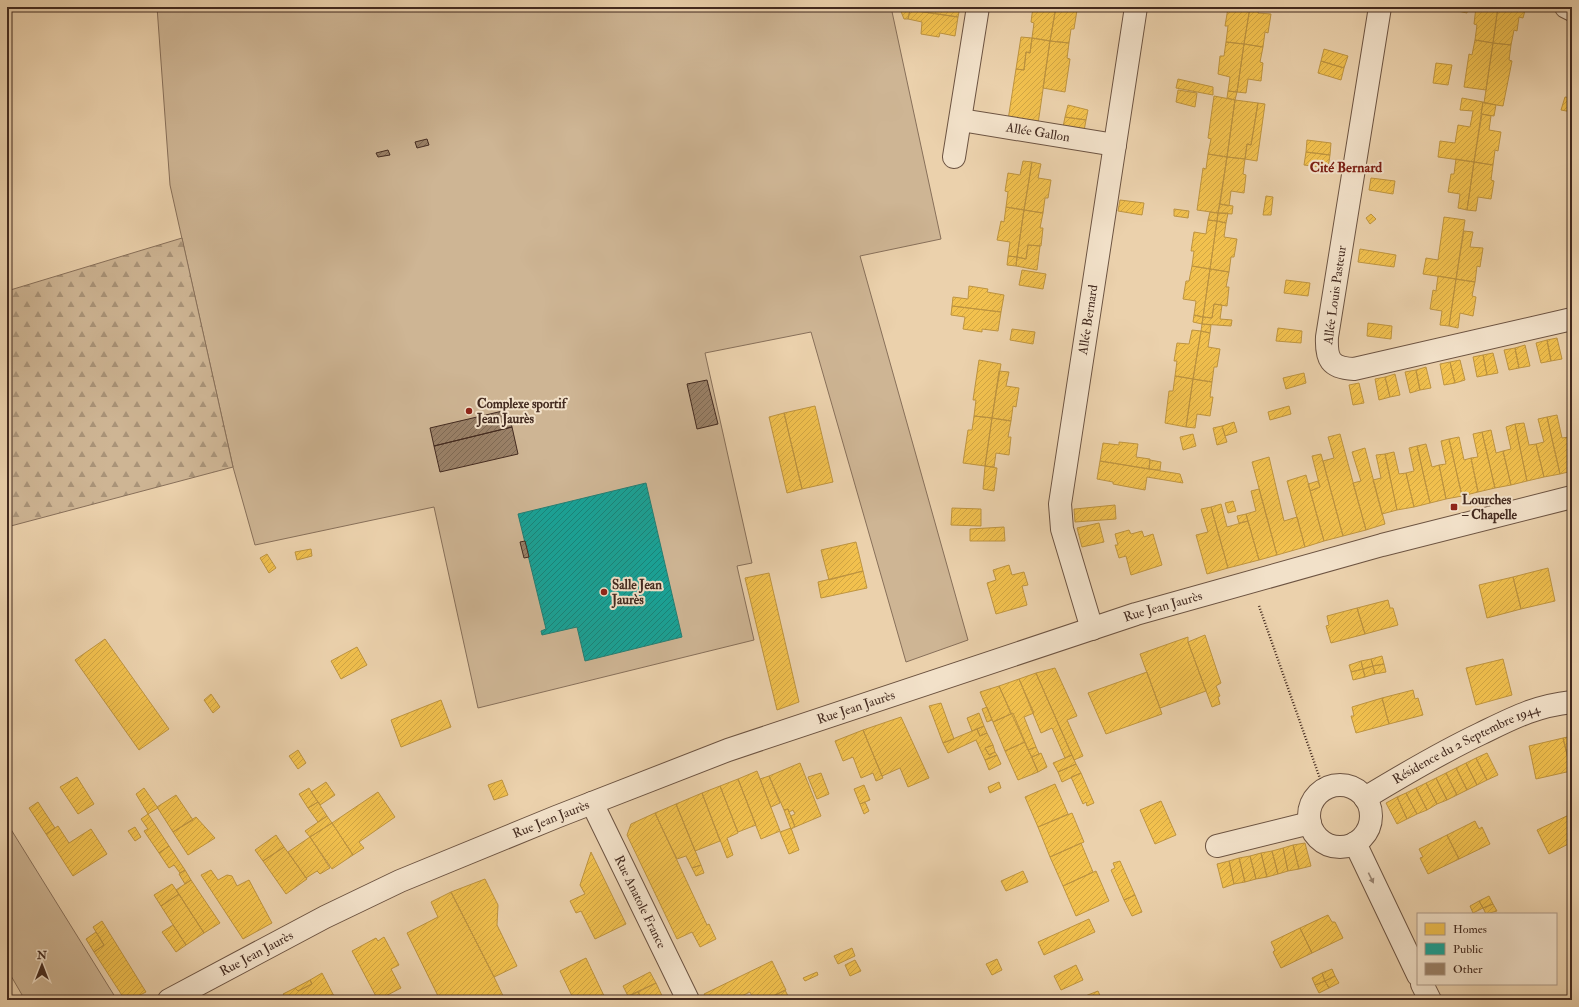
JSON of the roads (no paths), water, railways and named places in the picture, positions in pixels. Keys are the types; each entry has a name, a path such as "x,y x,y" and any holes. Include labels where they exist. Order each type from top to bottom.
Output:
{"street":[{"path":"954,157 978,7"},
{"name":"Allée Bernard","path":"1092,628 1062,529 1060,504 1136,7"},
{"name":"Allée Louis Pasteur","path":"1380,7 1328,337 1328,356 1331,362 1344,368 1354,369 1572,319"},
{"path":"1566,7 1572,10"},
{"name":"Allée Gallon","path":"961,120 1115,145"},
{"name":"Rue Jean Jaurès","path":"169,1000 362,899 434,867 728,750 1092,628 1250,582 1452,527 1572,497"},
{"name":"Résidence du 2 Septembre 1944","path":"1365,798 1445,750 1521,714 1545,706 1572,702"},
{"path":"1334,786 1346,786 1356,790 1365,798 1371,814 1369,826 1363,836 1354,843 1342,847 1330,845 1319,839 1310,823 1310,812 1313,802 1324,790 1334,786"},
{"name":"Rue Anatole France","path":"592,803 688,1000"},
{"path":"1216,846 1310,823"},
{"path":"1354,843 1417,973"},
{"path":"1422,985 1430,1000"}],"place":[{"name":"Complexe sportif Jean Jaurès","path":"469,411"},
{"name":"Lourches – Chapelle","path":"1454,507"},
{"name":"Salle Jean Jaurès","path":"604,592"}],"district":[{"name":"Cité Bernard","path":"1346,167"}]}
